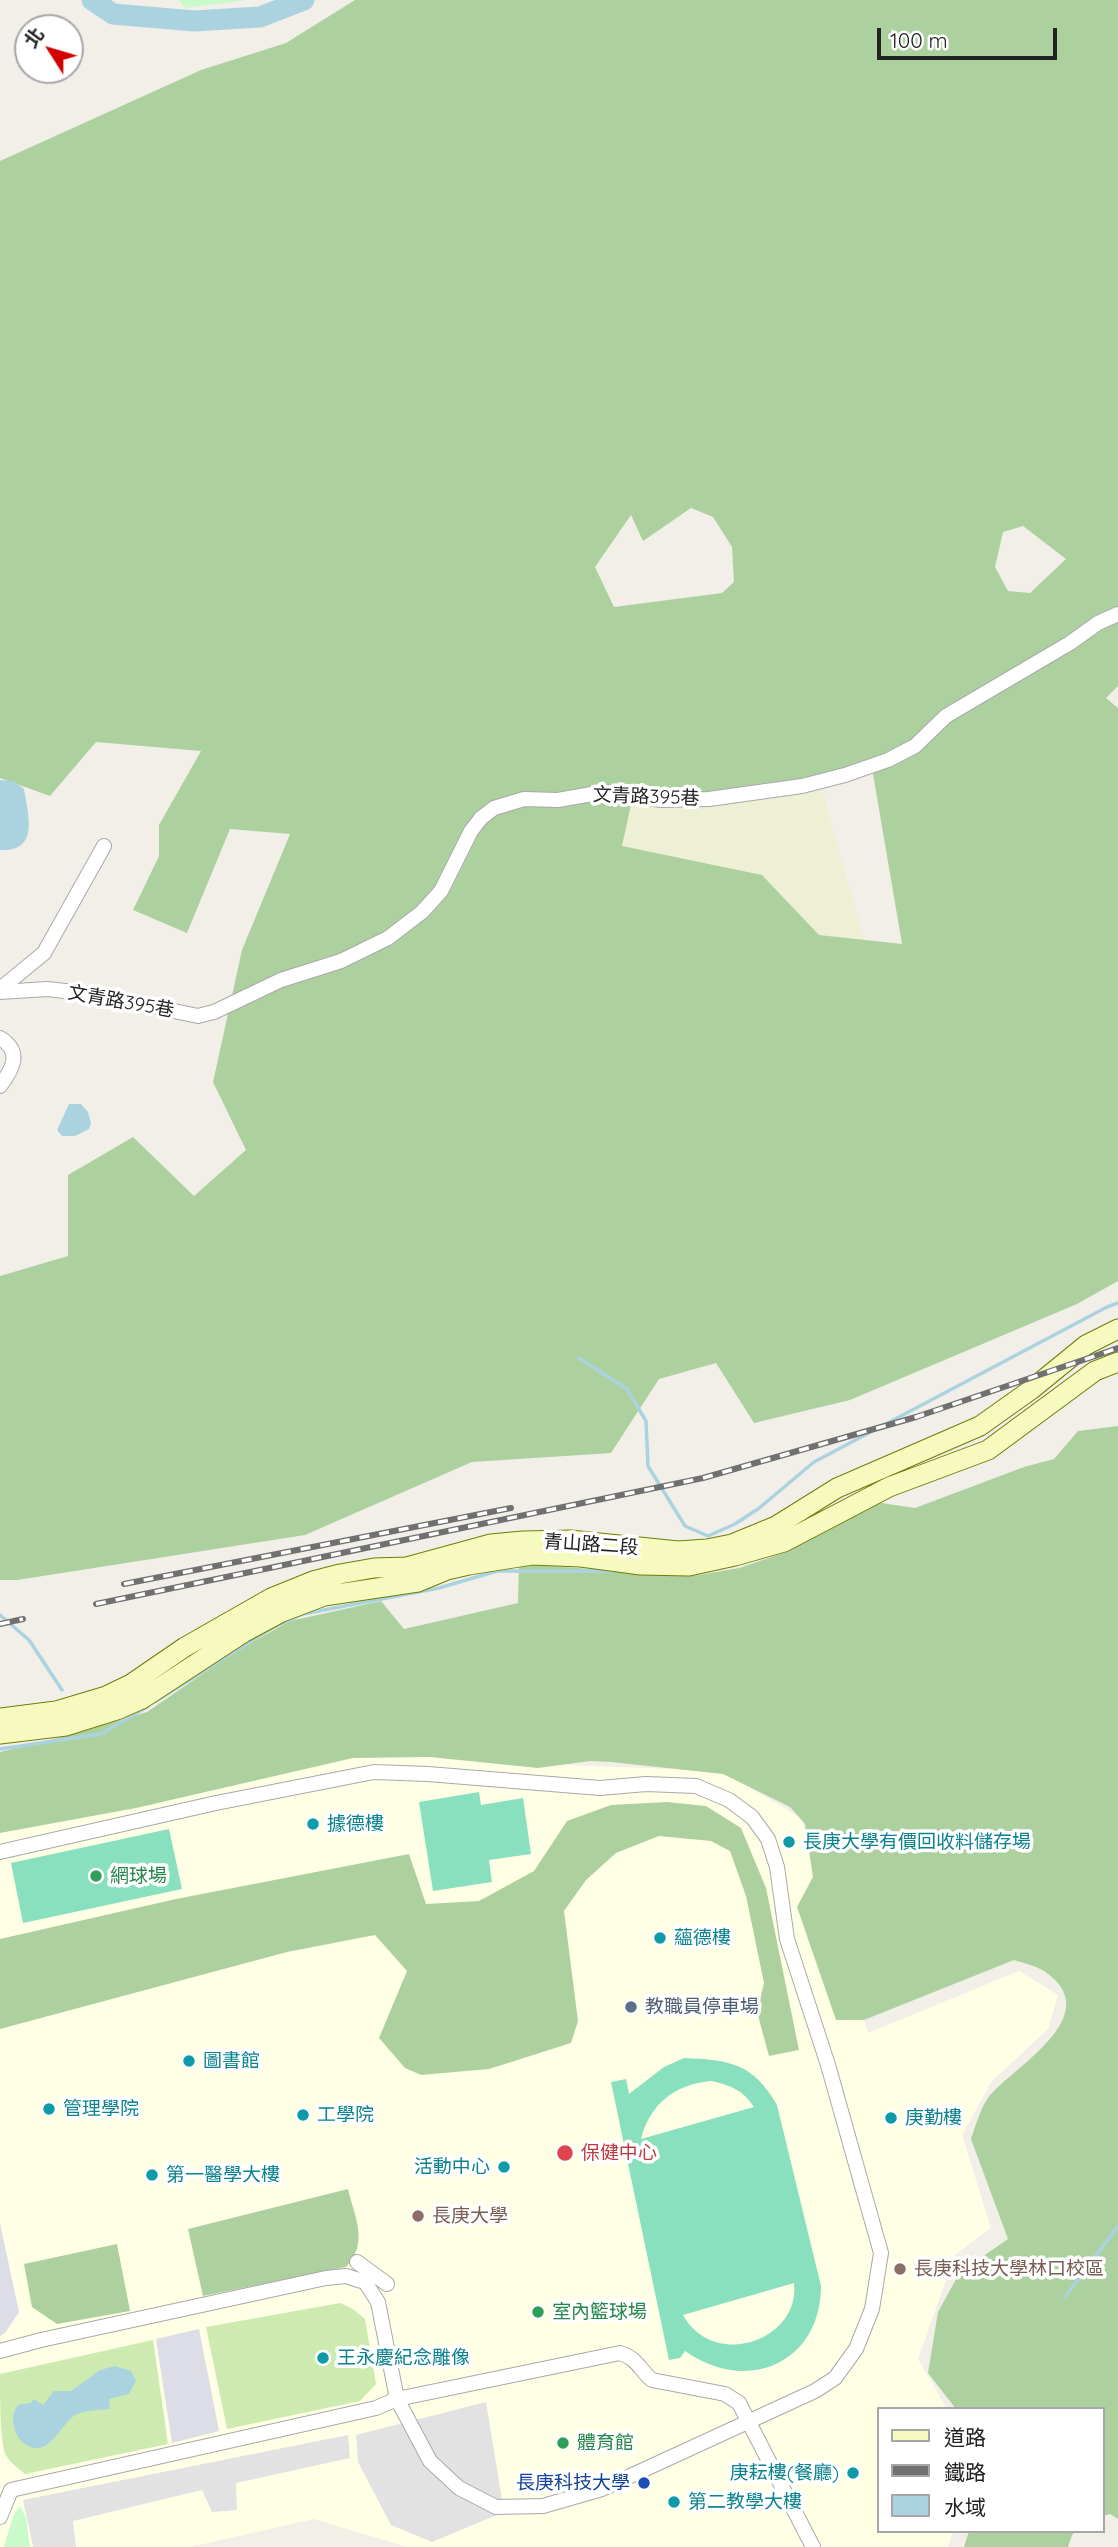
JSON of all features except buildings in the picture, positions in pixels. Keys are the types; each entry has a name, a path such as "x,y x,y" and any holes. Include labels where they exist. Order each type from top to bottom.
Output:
{"street":[{"name":"文青路395巷","path":"0,990 47,989 92,994 198,1016 214,1012 281,979 341,961 388,938 422,912 441,891 471,831 481,818 494,808 524,799 558,800 603,792 661,800 709,799 802,786 845,775 915,747 946,716 1070,643 1098,623 1118,614"},
{"name":"文青路395巷","path":"0,990 44,953 104,846"},
{"path":"0,1038 12,1051 13,1068 0,1086"},
{"name":"青山路二段","path":"0,1718 56,1711 106,1696 131,1684 184,1647 271,1598 313,1581 340,1574 374,1568 407,1567 491,1544 523,1541 570,1540 678,1551 733,1545 776,1526 837,1488 980,1426 1032,1389 1086,1345 1118,1329"},
{"name":"青山路二段","path":"0,1734 66,1726 117,1710 142,1699 243,1633 282,1612 324,1596 418,1582 447,1570 532,1555 581,1557 641,1565 689,1566 784,1542 889,1487 988,1450 1095,1371 1118,1362"},
{"path":"0,1852 216,1803 374,1773 428,1774 600,1788 646,1784 696,1786 729,1800 752,1817 768,1839 778,1867 788,1939 828,2065 881,2253 872,2309 856,2349 835,2378 816,2391 602,2489 543,2506 496,2507 459,2488 430,2461 397,2399 378,2302 365,2282 346,2276 326,2278 0,2351"},
{"path":"357,2262 387,2284"},
{"path":"0,2517 10,2490 376,2408 397,2399 620,2353 635,2358 644,2373 653,2380 725,2394 738,2403 813,2547"}],"shaded area":[{"path":"821,785 864,940 819,935 762,875 622,847 631,800"},
{"name":"長庚大學","path":"372,1752 543,1764 722,1771 801,1818 868,2033 1019,1971 1058,1995 1048,2029 992,2081 962,2135 991,2228 955,2255 918,2359 946,2407 876,2407 876,2533 952,2533 948,2547 407,2547 314,2519 190,2547 0,2547 0,1829"},
{"path":"0,2223 19,2312 0,2336"},
{"path":"199,2329 219,2431 172,2443 156,2339"},
{"path":"486,2402 504,2512 432,2542 391,2525 358,2462 356,2435"},
{"path":"348,2435 350,2458 236,2483 237,2510 212,2512 202,2490 73,2521 76,2547 33,2547 23,2500"}],"green space":[{"path":"174,0 247,0 185,8 180,1"},
{"path":"355,0 1118,0 1118,686 1106,698 1118,708 1118,1281 1077,1304 850,1400 754,1423 716,1363 659,1379 611,1453 472,1462 305,1535 17,1580 0,1580 0,1276 68,1256 68,1175 133,1137 194,1196 246,1150 213,1082 242,950 290,834 230,829 187,933 133,910 159,856 159,825 201,751 96,742 50,796 0,778 0,161 201,70 286,43","holes":["691,508 713,517 732,547 734,582 722,593 614,607 595,567 631,515 643,541","1023,526 1066,559 1030,593 1008,591 995,567 1003,532","872,768 902,944 819,935 762,875 622,846 632,800 810,789"]},
{"path":"1118,1426 1118,2519 1110,2514 1104,2516 1104,2407 954,2407 928,2373 938,2312 960,2272 1008,2239 971,2139 984,2104 991,2094 1052,2037 1062,2020 1066,2004 1061,1987 1044,1971 1014,1960 864,2020 836,2020 797,1907 813,1877 805,1824 790,1807 723,1774 590,1761 538,1768 430,1757 353,1758 136,1808 0,1833 0,1752 78,1733 147,1712 233,1653 290,1621 381,1601 404,1629 518,1603 519,1564 693,1576 739,1568 789,1551 875,1502 915,1508 1024,1467 1054,1459 1078,1431"},
{"path":"479,1792 481,1805 523,1798 531,1854 489,1860 492,1882 433,1891 419,1802"},
{"path":"667,1802 706,1806 741,1828 766,1888 799,2050 769,2056 757,2012 764,1983 746,1896 730,1851 711,1841 659,1836 616,1853 586,1880 564,1911 578,2021 571,2043 489,2069 421,2075 405,2068 379,2038 407,1971 375,1935 287,1952 0,2029 0,1939 176,1899 409,1854 426,1904 479,1901 534,1871 567,1821 611,1805"},
{"name":"網球場","path":"169,1829 182,1889 23,1923 11,1863"},
{"path":"684,2058 715,2060 739,2066 759,2080 777,2105 821,2286 818,2313 808,2335 794,2352 776,2364 755,2370 732,2370 709,2364 685,2351 680,2358 669,2360 611,2082 626,2079 629,2094 664,2067","holes":["711,2081 736,2089 754,2107 641,2139 651,2116 666,2098 686,2086","794,2283 793,2303 784,2320 770,2333 753,2341 734,2345 714,2342 697,2332 683,2315"]},
{"path":"348,2189 357,2220 359,2239 353,2258 346,2267 203,2296 188,2229"},
{"path":"117,2244 130,2311 57,2324 32,2307 24,2264"},
{"path":"340,2303 365,2319 376,2384 360,2401 227,2429 206,2327"},
{"path":"153,2340 168,2444 25,2474 9,2460 2,2437 0,2374"},
{"path":"20,2506 26,2518 30,2547 4,2547 13,2516"},
{"path":"968,2533 1074,2533 1068,2547 964,2547"}],"water":[{"path":"0,780 14,781 24,789 28,810 26,838 21,845 13,849 0,850"},
{"path":"69,1104 81,1104 88,1112 91,1123 89,1129 75,1136 62,1136 57,1130"},
{"path":"115,2366 131,2371 136,2381 129,2394 109,2399 110,2409 77,2414 54,2439 41,2448 33,2448 19,2438 13,2420 18,2405 31,2403 34,2399 43,2405 54,2391 71,2391 100,2370"}],"waterway":[{"path":"92,0 113,14 194,21 260,17 304,0"},
{"path":"579,1358 627,1389 646,1421 648,1466 685,1526 708,1536 735,1524 758,1509 814,1462 1118,1303"},
{"path":"156,1701 272,1628 303,1614 439,1588 497,1571 617,1571"},
{"path":"0,1615 29,1640 62,1690"},
{"path":"0,1749 101,1734 147,1707"},
{"path":"1065,2297 1118,2226"}],"railway":[{"path":"96,1604 703,1478 916,1417 1118,1348"},
{"path":"124,1584 511,1508"},
{"path":"0,1624 23,1619"}],"place":[{"name":"據德樓","path":"313,1824"},
{"name":"長庚大學有價回收料儲存場","path":"789,1842"},
{"name":"網球場","path":"96,1876"},
{"name":"蘊德樓","path":"660,1938"},
{"name":"教職員停車場","path":"631,2007"},
{"name":"圖書館","path":"189,2061"},
{"name":"管理學院","path":"49,2109"},
{"name":"工學院","path":"303,2115"},
{"name":"庚勤樓","path":"891,2118"},
{"name":"保健中心","path":"565,2153"},
{"name":"活動中心","path":"504,2167"},
{"name":"第一醫學大樓","path":"152,2175"},
{"name":"長庚大學","path":"418,2216"},
{"name":"長庚科技大學林口校區","path":"900,2269"},
{"name":"室內籃球場","path":"538,2312"},
{"name":"王永慶紀念雕像","path":"323,2358"},
{"name":"體育館","path":"563,2443"},
{"name":"庚耘樓(餐廳)","path":"853,2473"},
{"name":"長庚科技大學","path":"644,2483"},
{"name":"第二教學大樓","path":"674,2502"}]}
